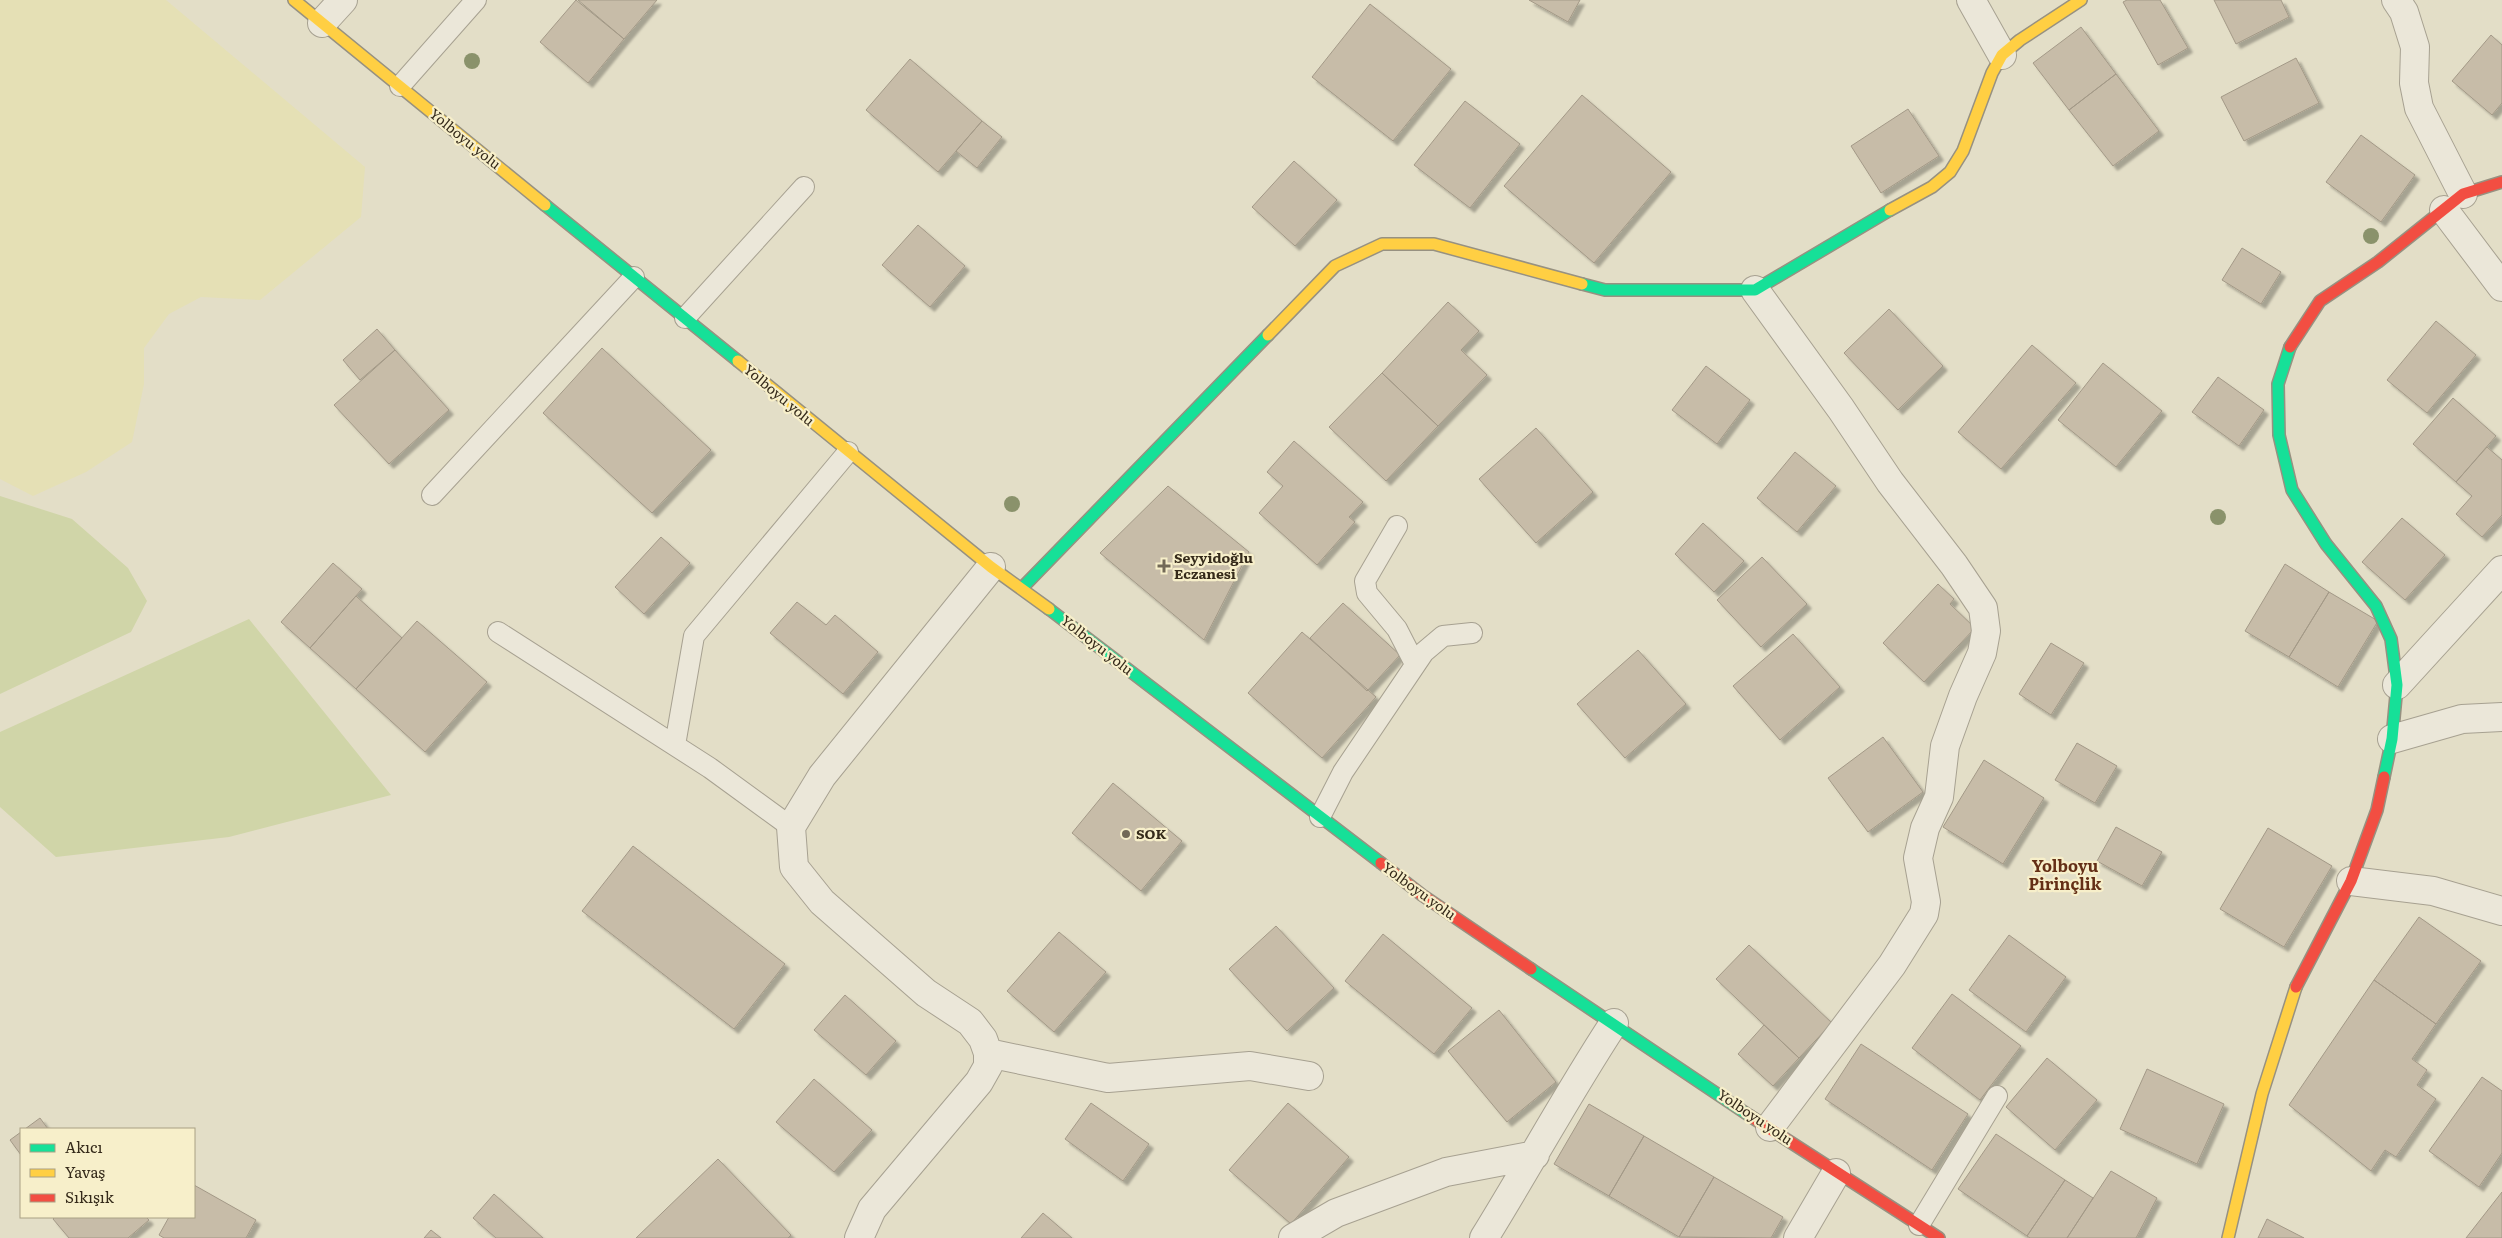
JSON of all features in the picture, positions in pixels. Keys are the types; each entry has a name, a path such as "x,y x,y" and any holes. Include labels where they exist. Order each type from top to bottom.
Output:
{"street":[{"name":"Yolboyu yolu","path":"294,0 991,567 1022,588 1422,895 1836,1173 1939,1238"},
{"path":"322,23 343,0"},
{"path":"1971,0 2002,55"},
{"path":"1022,588 1335,266 1382,244 1434,244 1605,290 1755,290 1842,237 1932,187 1950,172 1963,151 1992,73 2002,55 2020,40 2081,0"},
{"path":"2396,0 2404,12 2415,47 2414,83 2419,108 2454,202 2502,287"},
{"path":"2228,1238 2262,1094 2298,982 2350,881 2377,810 2392,739 2397,685 2391,639 2376,606 2326,544 2292,490 2279,435 2278,384 2292,340 2320,301 2378,262 2454,202 2502,182"},
{"path":"1755,290 1841,409 1890,482 1959,572 1983,608 1986,631 1982,653 1963,696 1945,746 1940,797 1925,828 1921,843 1918,858 1926,902 1924,914 1892,965 1770,1128"},
{"path":"858,1238 872,1209 979,1082 988,1066 988,1053 982,1039 970,1022 926,993 822,902 794,867 791,827 822,776 991,567"},
{"path":"2397,685 2502,570"},
{"path":"2392,739 2462,719 2502,717"},
{"path":"2350,881 2433,891 2502,911"},
{"path":"1484,1238 1535,1155 1572,1087 1614,1023"},
{"path":"988,1053 1108,1078 1250,1066 1309,1076"},
{"path":"1293,1238 1336,1214 1446,1172 1535,1155"},
{"path":"1798,1238 1836,1173"}],"lane":[{"path":"400,86 476,0"},
{"path":"685,318 804,187"},
{"path":"432,495 634,277"},
{"path":"675,745 694,636 848,452"},
{"path":"1397,526 1365,581 1367,593 1397,629 1415,664"},
{"path":"498,632 710,768 791,827"},
{"path":"1320,817 1343,772 1424,652 1443,636 1472,633"},
{"path":"1919,1225 1997,1096"}],"shaded area":[{"path":"0,0 166,0 365,167 361,217 260,300 201,297 169,314 144,348 144,384 132,442 86,472 33,496 0,479"}],"green space":[{"path":"0,496 72,519 128,568 147,601 131,632 0,694"},
{"path":"249,619 391,795 229,837 56,857 0,807 0,732"}],"building":[{"path":"576,0 624,39 588,83 540,42"},
{"path":"578,0 657,0 624,39"},
{"path":"1529,0 1580,0 1568,22"},
{"path":"2127,0 2160,0 2188,48 2158,65 2123,2"},
{"path":"2214,0 2281,0 2289,17 2236,44"},
{"path":"1370,4 1451,69 1393,141 1312,77"},
{"path":"2081,27 2116,74 2069,110 2033,63"},
{"path":"2491,35 2502,45 2502,103 2492,115 2452,81"},
{"path":"2296,58 2319,103 2244,141 2221,97"},
{"path":"910,59 982,121 938,172 866,110"},
{"path":"2116,74 2159,131 2113,166 2069,110"},
{"path":"1582,95 1671,172 1594,263 1504,186"},
{"path":"1465,101 1520,144 1470,208 1414,165"},
{"path":"1908,109 1939,156 1881,193 1851,146"},
{"path":"982,121 1002,137 977,168 956,151"},
{"path":"2361,135 2415,175 2381,222 2326,182"},
{"path":"1294,161 1337,200 1295,246 1252,207"},
{"path":"918,225 965,266 930,307 882,265"},
{"path":"2242,248 2281,272 2261,304 2222,280"},
{"path":"1448,302 1479,331 1461,350 1487,375 1438,426 1382,373"},
{"path":"1889,309 1943,366 1898,410 1844,353"},
{"path":"2436,321 2476,355 2427,413 2387,380"},
{"path":"377,329 395,350 360,380 343,360"},
{"path":"2032,345 2076,383 2001,469 1958,432"},
{"path":"602,348 711,450 652,513 543,413"},
{"path":"395,350 449,410 389,464 334,405"},
{"path":"2103,363 2162,411 2116,467 2058,420"},
{"path":"1706,366 1750,400 1717,444 1672,410"},
{"path":"1382,373 1438,426 1386,481 1329,427"},
{"path":"2218,377 2264,410 2239,446 2192,412"},
{"path":"2453,398 2496,436 2456,482 2413,444"},
{"path":"1536,428 1593,492 1536,543 1479,479"},
{"path":"1294,441 1363,502 1349,517 1355,522 1317,565 1259,513 1283,486 1267,472"},
{"path":"2487,447 2502,460 2502,515 2482,537 2456,514 2472,496 2456,482"},
{"path":"1795,452 1836,486 1797,532 1757,498"},
{"path":"1168,486 1249,552 1204,640 1100,553"},
{"path":"2402,518 2445,555 2405,600 2362,562"},
{"path":"1703,523 1744,561 1714,592 1675,554"},
{"path":"661,537 690,563 644,614 615,587"},
{"path":"1762,557 1807,604 1761,647 1717,600"},
{"path":"333,563 362,589 310,648 281,622"},
{"path":"2285,564 2329,592 2289,657 2245,631"},
{"path":"1938,584 1954,599 1950,604 1975,628 1924,682 1883,643"},
{"path":"2329,592 2378,621 2338,687 2289,657"},
{"path":"356,596 402,638 356,689 310,648"},
{"path":"797,602 826,625 835,615 878,652 843,694 770,633"},
{"path":"1343,603 1400,655 1367,691 1310,638"},
{"path":"417,621 487,682 425,752 356,689"},
{"path":"1302,632 1376,697 1322,758 1248,693"},
{"path":"1793,634 1840,687 1780,740 1733,686"},
{"path":"2051,643 2084,663 2051,715 2019,694"},
{"path":"1638,650 1686,704 1625,758 1577,704"},
{"path":"1883,737 1923,792 1868,832 1828,778"},
{"path":"2077,743 2117,766 2095,803 2055,780"},
{"path":"1984,760 2044,798 2003,864 1943,827"},
{"path":"1113,783 1182,841 1141,891 1072,833"},
{"path":"2116,827 2162,852 2142,886 2097,861"},
{"path":"2268,828 2332,866 2284,947 2220,909"},
{"path":"633,846 785,964 734,1029 582,911"},
{"path":"2419,917 2481,961 2436,1024 2374,980"},
{"path":"1276,926 1334,988 1287,1031 1229,969"},
{"path":"1059,932 1106,972 1054,1032 1007,991"},
{"path":"1383,934 1472,1008 1434,1054 1345,981"},
{"path":"2009,935 2066,977 2026,1032 1969,990"},
{"path":"1749,945 1832,1023 1799,1058 1716,979"},
{"path":"2374,980 2436,1024 2412,1059 2427,1070 2417,1085 2436,1099 2396,1157 2385,1150 2371,1171 2289,1105"},
{"path":"1952,994 2021,1046 1980,1100 1912,1048"},
{"path":"845,995 896,1041 866,1075 814,1030"},
{"path":"1499,1010 1556,1082 1507,1122 1448,1051"},
{"path":"1764,1025 1799,1058 1773,1086 1738,1054"},
{"path":"1861,1044 1968,1114 1932,1170 1825,1099"},
{"path":"2047,1058 2097,1100 2055,1150 2006,1107"},
{"path":"2147,1069 2224,1104 2197,1164 2120,1129"},
{"path":"2482,1077 2502,1091 2502,1153 2479,1187 2429,1151"},
{"path":"814,1079 872,1130 834,1172 776,1122"},
{"path":"1091,1103 1149,1144 1123,1181 1065,1139"},
{"path":"1288,1103 1349,1157 1291,1224 1229,1170"},
{"path":"1589,1104 1644,1136 1609,1196 1554,1164"},
{"path":"40,1118 47,1128 26,1128"},
{"path":"20,1133 20,1154 10,1140"},
{"path":"1996,1134 2065,1180 2027,1236 1958,1189"},
{"path":"1644,1136 1714,1177 1679,1237 1609,1196"},
{"path":"718,1159 791,1235 788,1238 636,1238"},
{"path":"2111,1171 2157,1198 2136,1238 2067,1238"},
{"path":"1714,1177 1783,1217 1771,1238 1679,1237"},
{"path":"2065,1180 2093,1198 2067,1238 2030,1238 2027,1236"},
{"path":"195,1186 256,1220 246,1238 164,1238 159,1235 168,1218 195,1218"},
{"path":"2502,1192 2502,1238 2466,1238"},
{"path":"494,1194 543,1238 496,1238 473,1218"},
{"path":"1043,1213 1072,1238 1021,1238"},
{"path":"147,1218 149,1220 128,1238 69,1238 53,1219"},
{"path":"2267,1219 2304,1238 2258,1238"},
{"path":"431,1230 441,1238 424,1238"}],"traffic: fast":[{"path":"545,205 738,361"},
{"path":"1582,284 1605,290 1755,290 1890,210"},
{"path":"1022,588 1268,335"},
{"path":"2290,347 2278,384 2279,435 2292,490 2326,544 2376,606 2391,639 2397,685 2392,739 2384,777"},
{"path":"1049,609 1381,863"},
{"path":"1531,969 1750,1116"}],"traffic: slow":[{"path":"294,0 545,205"},
{"path":"1890,210 1932,187 1950,172 1963,151 1992,73 2002,55 2020,40 2081,0"},
{"path":"1268,335 1335,266 1382,244 1434,244 1582,284"},
{"path":"738,361 991,567 1049,609"},
{"path":"2228,1238 2262,1094 2296,987"}],"traffic: jam":[{"path":"2290,347 2320,301 2378,262 2463,194 2502,182"},
{"path":"2296,987 2351,881 2377,810 2384,777"},
{"path":"1381,863 1422,895 1531,969"},
{"path":"1750,1116 1939,1238"}],"place":[{"name":"Seyyidoğlu Eczanesi","path":"1164,566"},
{"name":"SOK","path":"1126,834"}],"district":[{"name":"Yolboyu Pirinçlik","path":"2065,875"}]}
